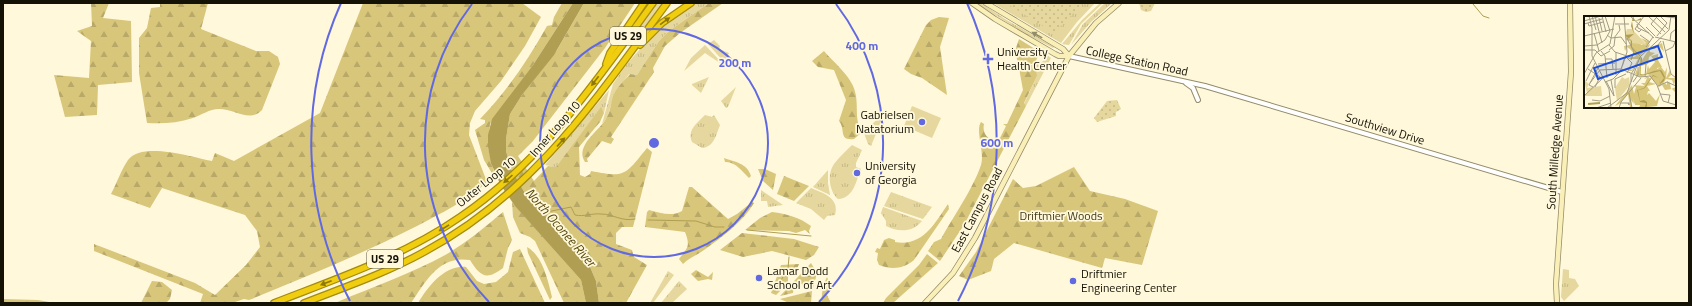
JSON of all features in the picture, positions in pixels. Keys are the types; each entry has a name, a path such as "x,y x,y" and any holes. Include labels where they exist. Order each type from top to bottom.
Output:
{"highway":[{"path":"604,70 610,53 644,3"},
{"name":"Outer Loop 10","path":"274,303 388,258 459,218 491,194 526,164 550,139 604,70 653,3"},
{"name":"Inner Loop 10","path":"304,303 424,252 496,205 530,174 569,133 667,3"},
{"path":"627,58 636,51 654,30 691,3"},
{"path":"313,303 323,296"}],"main road":[{"name":"College Station Road","path":"972,3 1001,23 1055,54 1060,56 1069,56"},
{"name":"College Station Road","path":"986,3 1063,49 1069,56"},
{"name":"East Campus Road","path":"925,303 953,273 975,238 1069,56 1091,29 1119,3"},
{"name":"South Milledge Avenue","path":"1557,303 1556,284 1571,72 1570,3"}],"street":[{"name":"College Station Road","path":"1069,56 1202,86"},
{"path":"1184,82 1193,88 1198,100"},
{"name":"Southview Drive","path":"1202,86 1562,192"}],"green space":[{"path":"91,3 109,3 103,18 131,21 132,82 98,85 97,115 65,117 54,75 89,78 91,41 77,31 92,26"},
{"path":"160,3 208,3 201,29 256,51 269,51 278,57 280,64 262,110 257,114 247,115 215,109 181,121 147,123 139,73 139,38 147,28 151,8 160,7"},
{"path":"363,3 522,3 541,17 525,46 501,81 475,111 470,123 469,135 487,182 454,206 375,246 249,300 244,299 232,303 200,303 203,294 94,251 94,244 195,283 215,295 246,265 260,247 257,231 245,215 162,188 150,208 111,194 123,168 128,160 135,154 155,151 180,154 212,161 215,153 234,161 320,113"},
{"path":"562,3 573,3 533,65 490,124 488,147 496,180 484,160 475,130 485,123 485,120 480,119 516,75 547,26 552,25 554,17"},
{"path":"584,3 635,3 605,48 533,141 518,156 534,181 548,166 556,167 601,107 604,113 600,122 579,147 580,175 585,177 590,174 591,171 618,174 629,169 647,148 652,152 633,227 622,227 616,233 616,244 632,250 634,257 647,265 626,303 599,303 596,281 585,255 574,242 541,212 526,195 511,169 506,151 506,139 510,114 522,95 557,50"},
{"path":"657,3 664,3 642,33 637,29"},
{"path":"693,3 709,3 669,31 659,41 637,75 629,74 615,93 607,118 602,124 613,84 626,65 654,33"},
{"path":"709,3 723,3 680,33 665,46 653,68 654,72 611,137 614,139 611,144 602,141 587,159 588,162 585,162 583,150 590,138 607,117 614,94 620,86 630,74 637,75 659,41 669,31"},
{"path":"976,3 981,3 1005,19 1054,47 1053,48 1024,33"},
{"path":"993,3 1095,3 1077,22 1061,43"},
{"path":"1006,3 1083,3 1054,33"},
{"path":"1100,3 1103,3 1081,24 1069,45 1062,44 1082,20"},
{"path":"1105,3 1112,3 1091,22 1071,45 1083,24"},
{"path":"1139,3 1155,3 1151,11 1146,12 1141,10"},
{"path":"939,17 949,18 940,47 947,95 922,78 911,74 904,69 926,25 931,20"},
{"path":"1019,39 1035,49 1038,56 1035,63 1019,67 1015,51"},
{"path":"714,40 720,46 719,49 729,53 724,62 708,44"},
{"path":"705,45 721,62 720,63 705,53 684,71 691,58"},
{"path":"824,51 848,77 855,89 857,118 861,133 854,139 849,139 844,136 839,121 846,100 834,70 818,67 812,61"},
{"path":"1048,56 1051,58 1026,106 1024,104 1037,76 1036,64 1042,62"},
{"path":"1036,64 1037,76 1024,103 1026,106 964,225 940,261 928,251 934,242 941,239 968,193 981,165 982,154 979,126 981,122 984,124 984,133 987,137 994,141 996,139 999,140 1006,126 1003,124 1007,124 1023,90 1019,68"},
{"path":"709,77 701,93 692,85 692,84"},
{"path":"736,87 728,107 726,108 721,101"},
{"path":"609,90 604,113 601,108 556,167 545,165"},
{"path":"1117,100 1121,109 1116,112 1116,116 1097,122 1094,118 1107,101"},
{"name":"Gabrielsen Natatorium","path":"912,106 941,118 932,138 904,126"},
{"path":"705,115 712,117 714,115 720,125 712,143 702,148 692,142 691,134 696,124"},
{"path":"879,117 882,119 871,146 868,144 864,133"},
{"path":"852,145 862,150 856,163 856,167 861,169 856,184 848,196 838,199 831,187 830,173 836,161"},
{"path":"724,158 747,168 751,176 749,178 732,163 725,162"},
{"name":"Driftmier Woods","path":"1074,167 1090,191 1125,199 1158,211 1142,265 1105,258 1102,268 1014,243 994,259 991,271 968,280 959,276 976,252 1013,179 1023,188 1036,186"},
{"path":"758,169 765,169 776,174 773,190 763,181"},
{"path":"828,170 828,183 830,195 813,187"},
{"path":"784,176 809,186 794,201 777,194"},
{"path":"689,187 692,187 728,219 752,202 754,203 744,217 731,229 683,264 679,259 686,250 688,244 685,232 645,227 647,212 649,210 670,214 682,211"},
{"path":"811,188 825,194 833,200 836,209 835,215 827,216 824,220 811,209 796,203"},
{"path":"761,190 783,205 768,207 767,201 761,201"},
{"path":"891,192 932,207 923,219 884,206"},
{"path":"512,202 581,280 586,303 564,303 535,241 520,233 513,217"},
{"path":"948,204 949,209 914,260 902,267 897,268 888,268 879,265 877,260 878,253 875,252 877,248 880,249 884,240 889,238 895,240 895,242 905,243 921,237 933,226"},
{"path":"883,207 922,221 914,228 900,230 891,228 886,226 886,221 881,213"},
{"path":"503,212 512,240 508,248 503,268 497,272 484,275 477,270 470,260 459,260 450,262 434,271 411,303 335,303 405,274 447,254 483,229"},
{"path":"772,212 793,216 802,220 811,226 809,231 810,234 805,230 796,233 789,231 745,230 760,218"},
{"path":"742,233 794,239 819,247 814,255 806,260 772,251 743,257 720,250"},
{"path":"527,247 537,256 544,269 552,297 550,300 528,253"},
{"path":"520,249 545,303 418,303 438,278 444,273 458,267 466,267 477,281 484,284 496,282 508,272 513,252"},
{"path":"927,254 938,263 893,303 883,303 886,298 919,265"},
{"path":"811,263 817,273 813,288 805,290 802,284 797,282 794,285 793,293 780,296"},
{"path":"799,264 797,269 788,275 788,283 776,295 771,293 781,265"},
{"path":"1563,269 1569,270 1569,278 1575,279 1579,286 1564,301 1561,297"},
{"path":"696,270 708,277 713,272 712,280 708,279 698,281 691,274"},
{"path":"668,271 674,275 653,303 650,303"},
{"path":"827,277 832,288 826,293 831,303 821,303 823,286"},
{"path":"152,281 162,282 172,290 170,299 166,303 141,303"},
{"path":"679,281 687,289 672,303 661,303"},
{"path":"812,291 811,303 789,303 780,299"},
{"path":"3,299 38,300 55,303 3,303"}],"shaded area":[{"path":"573,3 584,3 554,55 522,95 510,114 506,139 506,151 511,169 526,195 541,212 574,242 585,255 596,281 599,303 586,303 581,280 515,206 500,184 491,163 488,147 488,135 492,119 533,65"}],"waterway":[{"path":"1473,4 1483,16 1489,18"},
{"name":"North Oconee River","path":"542,213 571,207 575,215 582,216 601,214 622,219 635,219"},
{"path":"648,220 696,221 715,227 724,227"},
{"path":"747,230 811,236"},
{"path":"775,291 788,268 789,257"}],"place":[{"name":"University Health Center","path":"988,59"},
{"name":"Gabrielsen Natatorium","path":"922,122"},
{"name":"University of Georgia","path":"857,173"},
{"name":"Lamar Dodd School of Art","path":"759,278"},
{"name":"Driftmier Engineering Center","path":"1073,281"}]}
